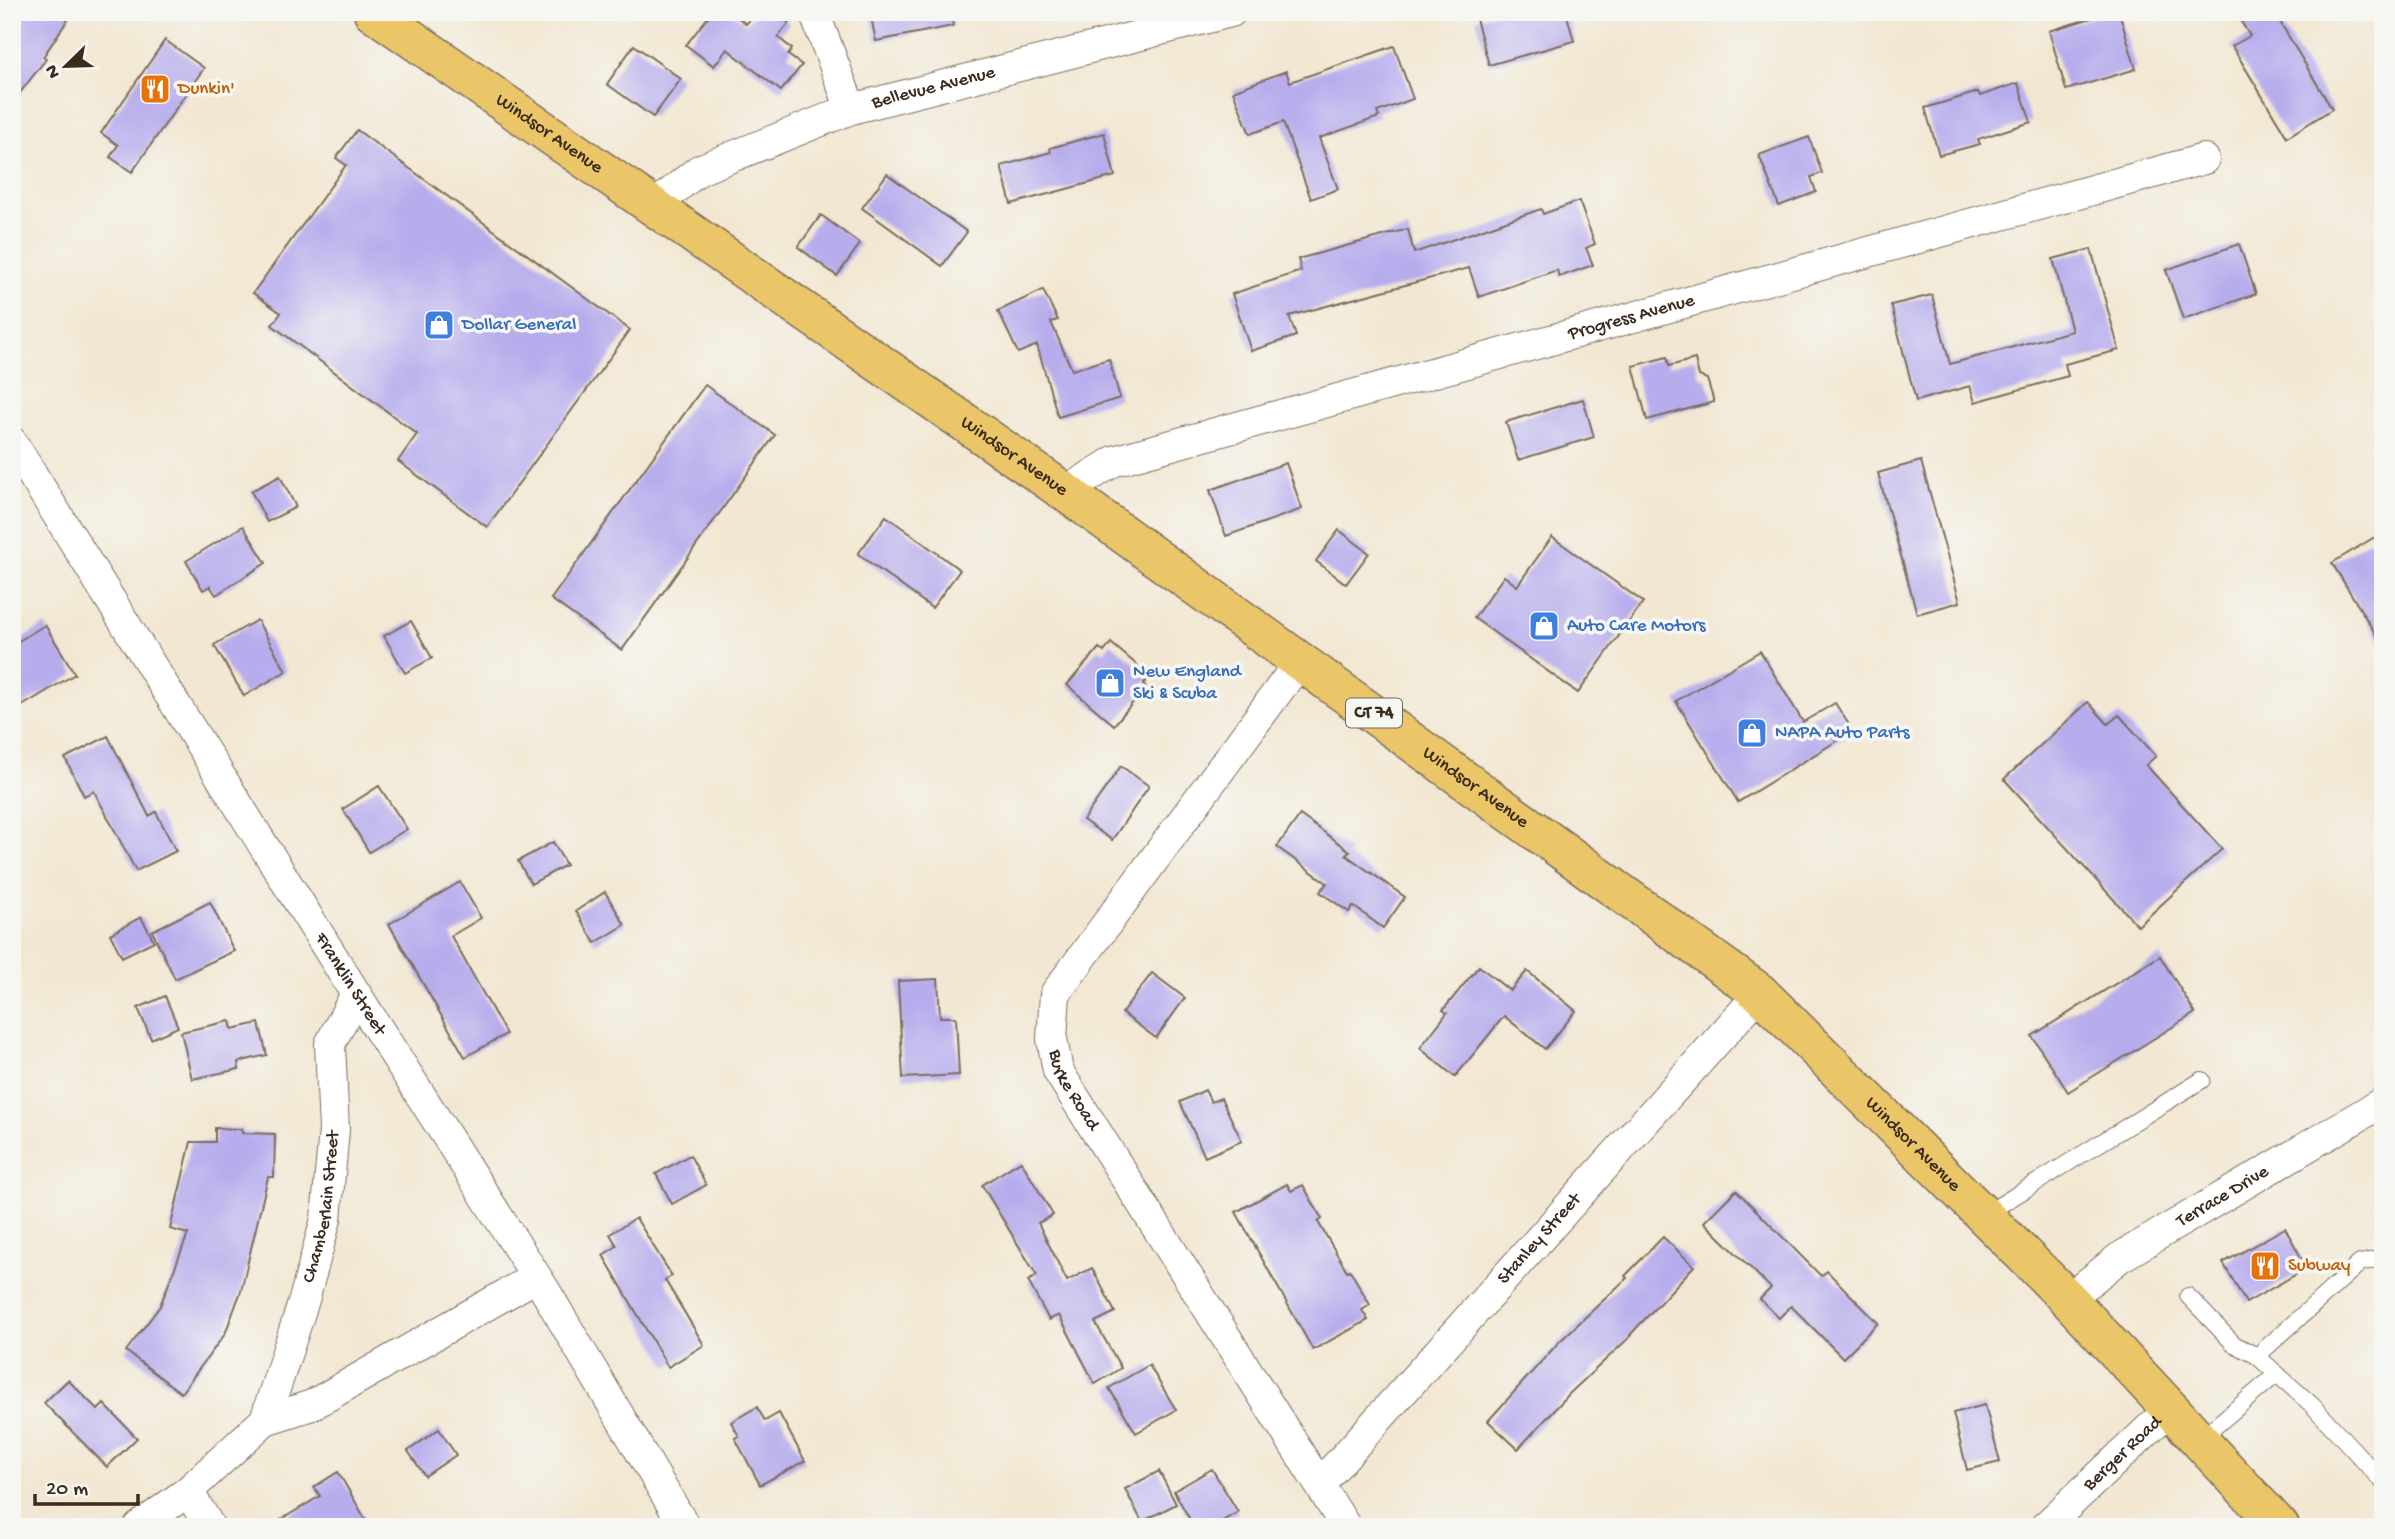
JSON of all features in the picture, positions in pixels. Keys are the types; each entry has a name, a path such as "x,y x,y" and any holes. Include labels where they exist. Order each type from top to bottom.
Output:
{"main road":[{"name":"Windsor Avenue","path":"373,12 1065,492 1760,993 2068,1299 2280,1527"}],"street":[{"path":"814,12 851,108"},
{"name":"Bellevue Avenue","path":"653,207 699,170 851,108 1231,12"},
{"name":"Progress Avenue","path":"1065,492 1114,461 2204,159"},
{"name":"Franklin Street","path":"12,442 356,994 536,1276 685,1527"},
{"name":"Burke Road","path":"1301,660 1055,994 1052,1039 1058,1071 1346,1527"},
{"name":"Stanley Street","path":"1320,1484 1760,993"},
{"name":"Chamberlain Street","path":"265,1420 304,1300 326,1219 334,1130 330,1044 356,994"},
{"name":"Terrace Drive","path":"2068,1299 2119,1258 2383,1102"},
{"name":"Chamberlain Street","path":"139,1527 188,1491 265,1420 312,1405 536,1276"},
{"name":"Berger Road","path":"2045,1527 2170,1409"},
{"path":"188,1491 210,1527"}],"lane":[{"path":"1984,1215 2202,1080"},
{"path":"2257,1356 2360,1263 2383,1258"},
{"path":"2188,1296 2234,1344 2257,1356 2312,1405 2383,1482"},
{"path":"2199,1440 2277,1374"}],"building":[{"path":"12,12 73,12 43,57 46,59 12,103"},
{"path":"712,12 731,12 746,24 756,12 774,12 789,23 778,37 792,49 788,55 802,65 781,91 727,49 714,66 686,45"},
{"path":"870,12 951,12 953,26 876,41"},
{"path":"1499,12 1566,12 1574,41 1489,65 1476,19"},
{"path":"2119,12 2136,69 2066,90 2049,31"},
{"path":"2235,12 2274,12 2332,109 2287,137 2232,46 2250,36"},
{"path":"165,40 204,68 132,172 110,157 118,145 101,133"},
{"path":"634,45 681,79 653,117 607,84"},
{"path":"1394,46 1413,99 1377,112 1379,117 1319,138 1338,189 1311,199 1283,122 1250,134 1233,91 1286,71 1290,82"},
{"path":"2018,83 2031,122 1978,139 1980,144 1939,155 1925,108 1978,92 1980,96"},
{"path":"357,130 630,330 487,527 398,461 417,434 272,325 281,313 253,293 346,165 336,158"},
{"path":"1104,133 1115,176 1011,204 1001,166 1051,152 1050,148"},
{"path":"1809,137 1822,173 1811,177 1816,192 1779,206 1759,155"},
{"path":"887,174 967,232 942,266 862,208"},
{"path":"1579,201 1595,244 1586,248 1593,265 1559,277 1557,270 1479,297 1469,268 1289,316 1296,336 1251,351 1232,294 1301,271 1298,259 1408,229 1414,253 1541,209 1543,214"},
{"path":"821,215 860,244 837,276 798,247"},
{"path":"2239,244 2256,294 2183,319 2166,270"},
{"path":"2091,249 2119,350 2065,364 2068,376 1975,402 1970,386 1916,401 1891,305 1932,295 1950,364 2072,331 2053,259"},
{"path":"1043,290 1058,320 1051,322 1072,370 1109,359 1120,398 1058,417 1037,345 1018,353 998,311"},
{"path":"1667,357 1669,366 1695,359 1699,376 1707,379 1714,402 1647,420 1633,366"},
{"path":"705,385 775,435 622,650 551,599"},
{"path":"1583,399 1594,437 1518,460 1506,422"},
{"path":"1921,461 1960,602 1917,614 1878,473"},
{"path":"1286,463 1302,509 1226,536 1210,490"},
{"path":"280,476 296,507 267,522 251,491"},
{"path":"886,516 960,570 932,608 858,554"},
{"path":"243,526 266,563 216,595 210,586 203,590 186,561"},
{"path":"1339,530 1369,553 1346,584 1316,561"},
{"path":"2383,532 2383,646 2332,563"},
{"path":"1552,537 1643,602 1578,693 1474,618 1504,576 1517,586"},
{"path":"257,620 286,671 244,696 214,645"},
{"path":"411,621 432,658 405,673 384,636"},
{"path":"45,625 75,674 12,712 12,645"},
{"path":"1111,643 1150,676 1143,684 1146,687 1114,725 1067,685 1099,648 1104,652"},
{"path":"1760,651 1803,722 1835,703 1853,731 1738,802 1676,701"},
{"path":"2088,702 2108,724 2119,715 2156,756 2146,765 2222,849 2138,926 2004,779"},
{"path":"108,736 149,816 156,812 176,851 136,871 94,791 84,796 65,758"},
{"path":"1121,766 1149,786 1112,840 1083,820"},
{"path":"379,786 407,829 369,852 343,809"},
{"path":"1300,815 1350,851 1346,855 1405,897 1383,928 1353,906 1349,912 1320,892 1327,883 1277,847"},
{"path":"553,842 566,865 531,884 518,861"},
{"path":"460,882 481,918 451,936 506,1034 465,1057 389,924"},
{"path":"605,892 625,925 595,943 576,911"},
{"path":"210,902 234,951 175,979 152,931"},
{"path":"141,917 154,941 122,957 110,934"},
{"path":"2160,956 2195,1013 2068,1092 2032,1036"},
{"path":"1479,966 1510,991 1527,971 1576,1011 1545,1049 1504,1016 1455,1077 1420,1048 1447,1013 1443,1010"},
{"path":"1152,973 1185,998 1156,1038 1122,1013"},
{"path":"938,979 940,1017 956,1017 959,1075 903,1078 898,981"},
{"path":"165,996 178,1027 151,1039 138,1008"},
{"path":"230,1021 232,1029 259,1023 267,1055 238,1062 239,1069 192,1079 181,1032"},
{"path":"1205,1090 1211,1102 1221,1098 1242,1141 1205,1157 1180,1102"},
{"path":"215,1128 242,1129 242,1133 275,1134 274,1177 268,1177 241,1291 225,1334 181,1393 126,1351 160,1306 188,1234 170,1229 191,1142 215,1142"},
{"path":"690,1155 706,1185 672,1204 656,1174"},
{"path":"1021,1161 1053,1215 1038,1223 1067,1281 1092,1268 1115,1312 1095,1322 1121,1368 1095,1384 1059,1315 1049,1320 1028,1281 1037,1276 982,1185"},
{"path":"1287,1184 1291,1191 1303,1185 1322,1219 1318,1222 1370,1305 1362,1310 1368,1320 1313,1350 1236,1212"},
{"path":"1736,1190 1821,1276 1827,1271 1878,1323 1843,1358 1791,1306 1779,1318 1760,1299 1771,1288 1704,1222"},
{"path":"636,1218 672,1276 665,1280 704,1345 668,1367 603,1255 617,1246 610,1234"},
{"path":"2285,1228 2307,1268 2246,1303 2223,1263"},
{"path":"1663,1237 1694,1266 1631,1336 1570,1393 1518,1449 1488,1421 1559,1342 1627,1278 1625,1276"},
{"path":"1149,1365 1176,1410 1136,1433 1109,1388"},
{"path":"68,1380 98,1410 104,1404 137,1438 107,1467 44,1403"},
{"path":"1985,1405 2000,1462 1967,1470 1953,1413"},
{"path":"757,1407 765,1421 779,1413 805,1461 760,1485 735,1438 739,1436 731,1422"},
{"path":"439,1429 456,1455 425,1476 408,1451"},
{"path":"1212,1469 1238,1512 1212,1527 1194,1527 1174,1491"},
{"path":"1159,1471 1176,1504 1142,1522 1125,1489"},
{"path":"338,1472 370,1527 269,1527 320,1496 314,1487"}],"place":[{"name":"Dunkin'","path":"155,89"},
{"name":"Dollar General","path":"439,325"},
{"name":"Auto Care Motors","path":"1544,626"},
{"name":"New England Ski & Scuba","path":"1110,683"},
{"name":"NAPA Auto Parts","path":"1752,733"},
{"name":"Subway","path":"2265,1266"}]}
